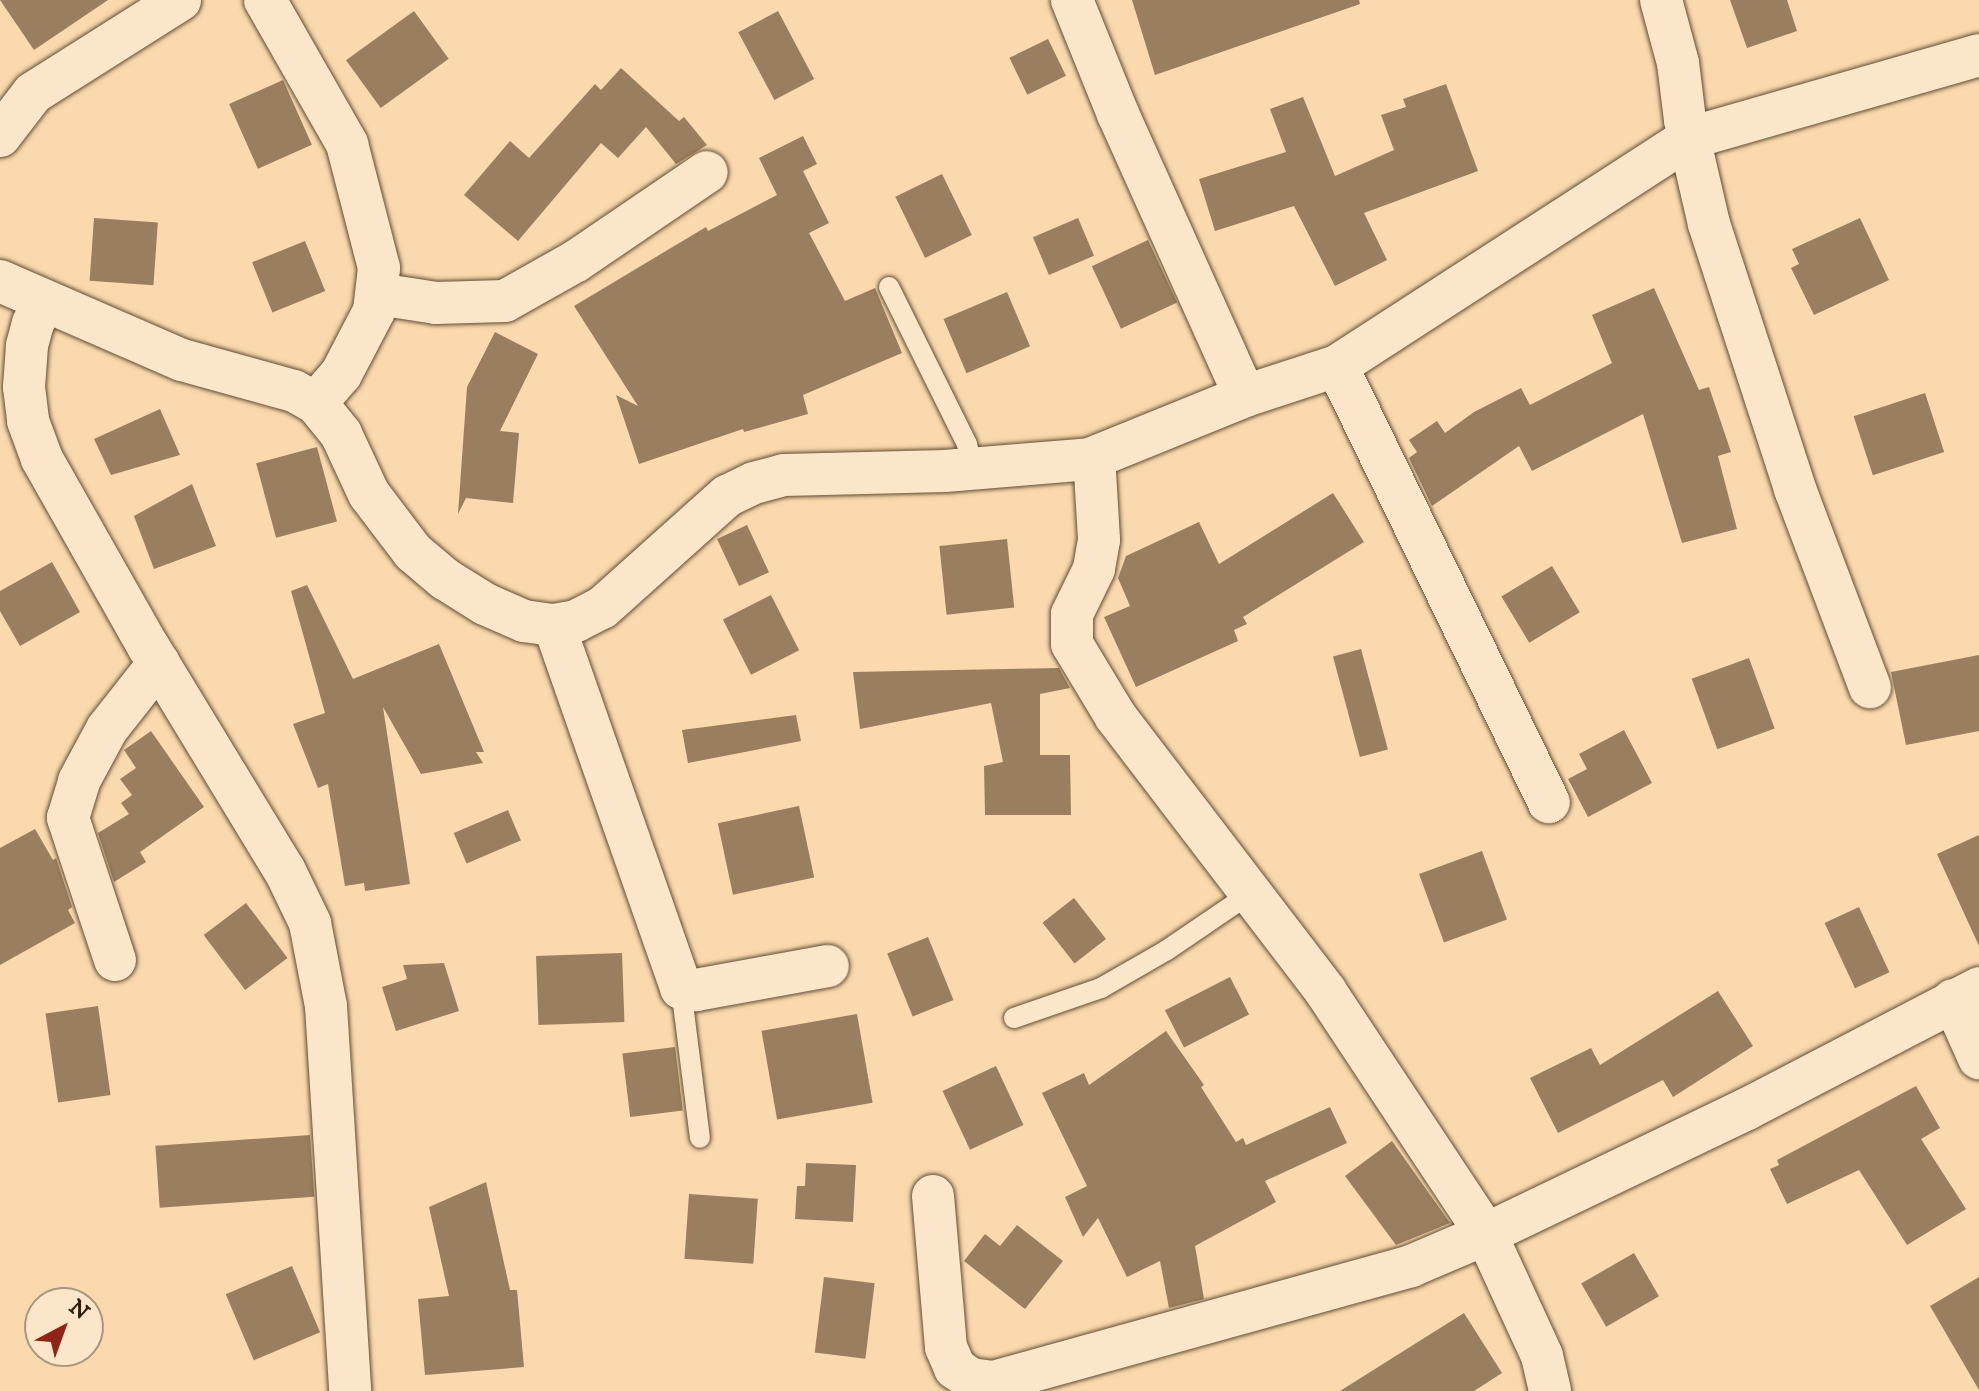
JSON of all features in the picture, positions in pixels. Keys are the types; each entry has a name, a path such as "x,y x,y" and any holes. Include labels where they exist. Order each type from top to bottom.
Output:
{"street":[{"path":"0,136 33,93 180,0"},
{"path":"265,0 347,144 379,268 374,311 341,374 316,403"},
{"path":"1072,0 1118,114 1245,396"},
{"path":"1661,0 1678,63 1709,224 1791,475 1870,687"},
{"path":"0,281 182,360 294,391 316,403 341,434 369,494 413,552 445,579 485,604 524,621 554,625 576,621 602,608 727,496 754,483 784,475 973,469 1090,459 1245,396 1337,366 1690,138 1979,55"},
{"path":"378,294 436,303 505,301 576,261 707,172"},
{"path":"43,302 27,346 24,387 28,421 42,459 159,663 285,871 310,923 326,1006 350,1391"},
{"path":"1337,366 1549,802"},
{"path":"1090,459 1095,472 1099,540 1094,569 1072,614 1072,644 1116,717 1326,992 1486,1234 1542,1356 1550,1391"},
{"path":"554,625 681,988 696,990 828,966"},
{"path":"115,960 68,818 79,781 107,729 159,663"},
{"path":"933,1196 946,1347 955,1368 963,1374 971,1379 993,1382 1411,1266 1486,1234 1747,1109 1966,994 1979,1058"}],"lane":[{"path":"889,287 967,444 973,469"},
{"path":"1014,1018 1101,988 1167,950 1251,893"},
{"path":"681,988 700,1138"}],"building":[{"path":"0,0 108,0 34,50"},
{"path":"1132,0 1359,0 1360,4 1155,75"},
{"path":"1730,0 1787,0 1797,31 1747,48"},
{"path":"414,11 449,59 381,108 346,60"},
{"path":"778,11 814,79 774,100 738,32"},
{"path":"1048,39 1066,76 1027,95 1009,58"},
{"path":"621,68 679,121 684,117 707,145 676,164 646,127 618,158 601,143 518,241 464,195 510,141 529,158 595,84 601,90"},
{"path":"283,80 312,145 258,169 229,104"},
{"path":"1446,84 1478,171 1364,213 1387,260 1335,286 1294,206 1215,231 1199,179 1286,152 1270,109 1303,97 1335,176 1394,150 1381,115 1406,107 1403,99"},
{"path":"803,136 817,164 803,171 829,223 809,233 845,301 875,288 902,353 803,395 808,414 744,432 743,429 639,464 616,395 638,406 574,306 706,227 708,231 777,195 759,158"},
{"path":"942,174 972,235 925,258 895,197"},
{"path":"94,218 158,222 153,285 90,281"},
{"path":"1078,218 1094,256 1049,275 1033,237"},
{"path":"1860,218 1889,280 1814,315 1791,268 1799,264 1792,249"},
{"path":"1148,240 1177,303 1121,329 1092,266"},
{"path":"305,241 325,291 272,312 252,262"},
{"path":"1654,288 1699,390 1709,387 1731,452 1718,456 1737,529 1682,543 1643,414 1532,471 1519,446 1432,506 1409,458 1417,452 1409,440 1437,421 1445,433 1474,412 1521,388 1530,405 1612,363 1592,315"},
{"path":"1007,292 1030,346 967,373 943,319"},
{"path":"495,332 538,354 500,431 519,433 513,503 466,498 458,514 467,387"},
{"path":"1925,393 1944,452 1873,475 1854,416"},
{"path":"160,409 180,455 111,475 94,439"},
{"path":"317,447 337,521 276,538 256,463"},
{"path":"192,484 216,546 154,569 134,516"},
{"path":"1333,493 1364,542 1243,617 1247,624 1234,630 1238,641 1136,687 1104,617 1130,606 1118,578 1126,556 1199,522 1219,564"},
{"path":"747,525 769,572 739,586 717,539"},
{"path":"1007,539 1014,608 947,615 939,546"},
{"path":"52,562 80,612 20,646 0,611 0,591"},
{"path":"1552,566 1580,612 1529,643 1501,596"},
{"path":"307,585 353,679 439,644 484,752 476,752 483,763 421,774 383,707 410,884 365,891 364,883 345,886 328,784 318,788 293,724 325,713 291,591"},
{"path":"771,595 799,650 751,675 723,620"},
{"path":"1361,649 1388,749 1360,757 1333,657"},
{"path":"1979,655 1979,731 1906,745 1891,672"},
{"path":"1749,658 1775,728 1717,749 1692,679"},
{"path":"1059,668 1070,688 1040,694 1040,755 1070,755 1071,815 985,815 984,766 1003,762 991,703 860,729 853,672"},
{"path":"796,715 801,741 688,763 682,730"},
{"path":"1624,730 1652,783 1588,817 1568,779 1587,769 1579,754"},
{"path":"151,731 204,807 140,852 146,862 114,882 98,833 129,814 121,803 132,795 120,779 136,768 124,750"},
{"path":"799,806 814,877 733,895 718,823"},
{"path":"508,810 521,840 467,863 454,833"},
{"path":"35,829 53,860 56,858 72,907 68,910 75,923 0,965 0,848"},
{"path":"1979,835 1979,946 1937,854"},
{"path":"1482,851 1507,920 1444,943 1419,874"},
{"path":"1074,898 1106,939 1074,964 1042,923"},
{"path":"246,903 288,958 245,990 204,935"},
{"path":"1859,907 1889,972 1855,988 1825,923"},
{"path":"928,937 953,1000 913,1017 887,953"},
{"path":"622,953 624,1022 538,1025 536,956"},
{"path":"444,963 459,1011 396,1031 382,987 407,979 403,965"},
{"path":"1230,977 1249,1014 1184,1048 1165,1010"},
{"path":"1718,991 1753,1046 1673,1097 1663,1080 1558,1133 1530,1078 1591,1048 1600,1065"},
{"path":"98,1006 111,1095 58,1103 46,1013"},
{"path":"857,1014 873,1103 777,1119 761,1031"},
{"path":"1166,1031 1204,1085 1201,1087 1236,1142 1243,1138 1246,1145 1330,1107 1347,1143 1265,1181 1276,1202 1195,1246 1204,1299 1169,1308 1160,1261 1127,1277 1098,1218 1083,1237 1065,1197 1087,1186 1042,1093 1084,1073 1089,1085"},
{"path":"675,1047 683,1111 630,1117 622,1053"},
{"path":"996,1066 1023,1125 970,1150 943,1091"},
{"path":"1916,1086 1940,1128 1921,1139 1966,1209 1907,1245 1859,1170 1787,1204 1770,1169 1779,1165 1777,1160"},
{"path":"310,1135 314,1197 160,1208 155,1146"},
{"path":"1392,1141 1450,1223 1396,1245 1345,1176"},
{"path":"806,1163 856,1165 853,1222 795,1219 797,1186 805,1186"},
{"path":"486,1182 510,1290 517,1290 524,1367 425,1375 418,1299 449,1296 429,1207"},
{"path":"689,1194 758,1199 753,1264 684,1259"},
{"path":"1017,1225 1063,1261 1025,1309 964,1261 985,1234 1000,1246"},
{"path":"1634,1253 1659,1296 1606,1327 1581,1284"},
{"path":"292,1266 320,1332 254,1360 226,1294"},
{"path":"824,1277 875,1283 865,1359 815,1352"},
{"path":"1979,1277 1979,1390 1930,1306"},
{"path":"1464,1313 1502,1373 1474,1391 1340,1391"}]}
